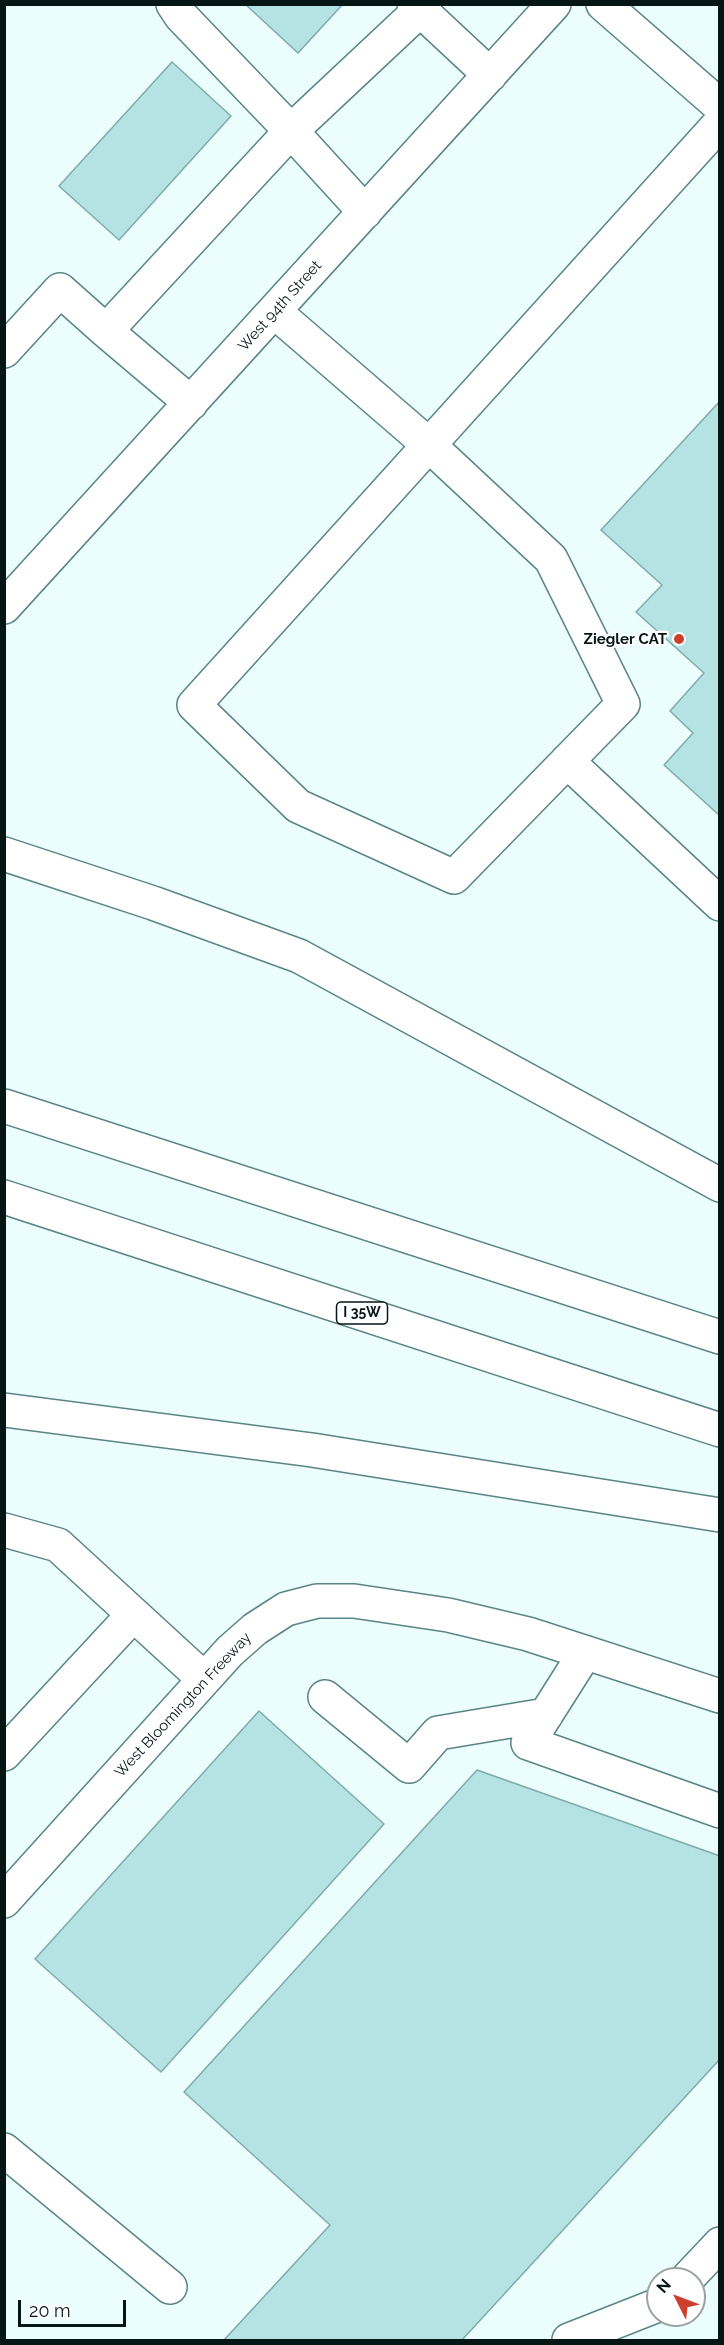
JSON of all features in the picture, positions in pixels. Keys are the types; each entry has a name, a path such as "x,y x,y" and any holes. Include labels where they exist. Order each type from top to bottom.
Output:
{"main road":[{"path":"173,4 181,16 365,212"},
{"name":"West 94th Street","path":"4,607 554,4"},
{"path":"603,4 720,106"},
{"path":"106,331 291,131 417,8 490,75"},
{"path":"274,311 429,445 551,559 623,704 454,877 298,806 194,705 429,445 720,123"},
{"path":"4,351 60,290 191,403"},
{"path":"567,761 720,904"},
{"path":"5,853 299,956 720,1185"},
{"path":"4,1106 720,1337"},
{"name":"I 35W","path":"4,1197 720,1430"},
{"path":"4,1410 312,1450 720,1515"},
{"path":"4,1530 58,1545 204,1679"},
{"name":"West Bloomington Freeway","path":"4,1901 204,1679 255,1629 286,1609 317,1601 354,1601 448,1615 528,1634 720,1696"},
{"path":"4,1754 133,1615"},
{"path":"585,1653 528,1743 720,1811"},
{"path":"325,1696 409,1766 438,1733 546,1715"},
{"path":"4,2150 170,2287"},
{"path":"698,2267 720,2244"},
{"path":"569,2340 646,2310"}],"building":[{"path":"245,4 343,4 298,53"},
{"path":"172,62 231,116 119,240 59,186"},
{"path":"720,401 720,816 664,765 693,733 670,711 704,673 636,612 662,585 601,530"},
{"path":"259,1711 384,1824 161,2072 35,1959"},
{"path":"477,1770 720,1856 720,2059 462,2340 224,2340 330,2225 184,2092"}],"place":[{"name":"Ziegler CAT","path":"679,639"}]}
